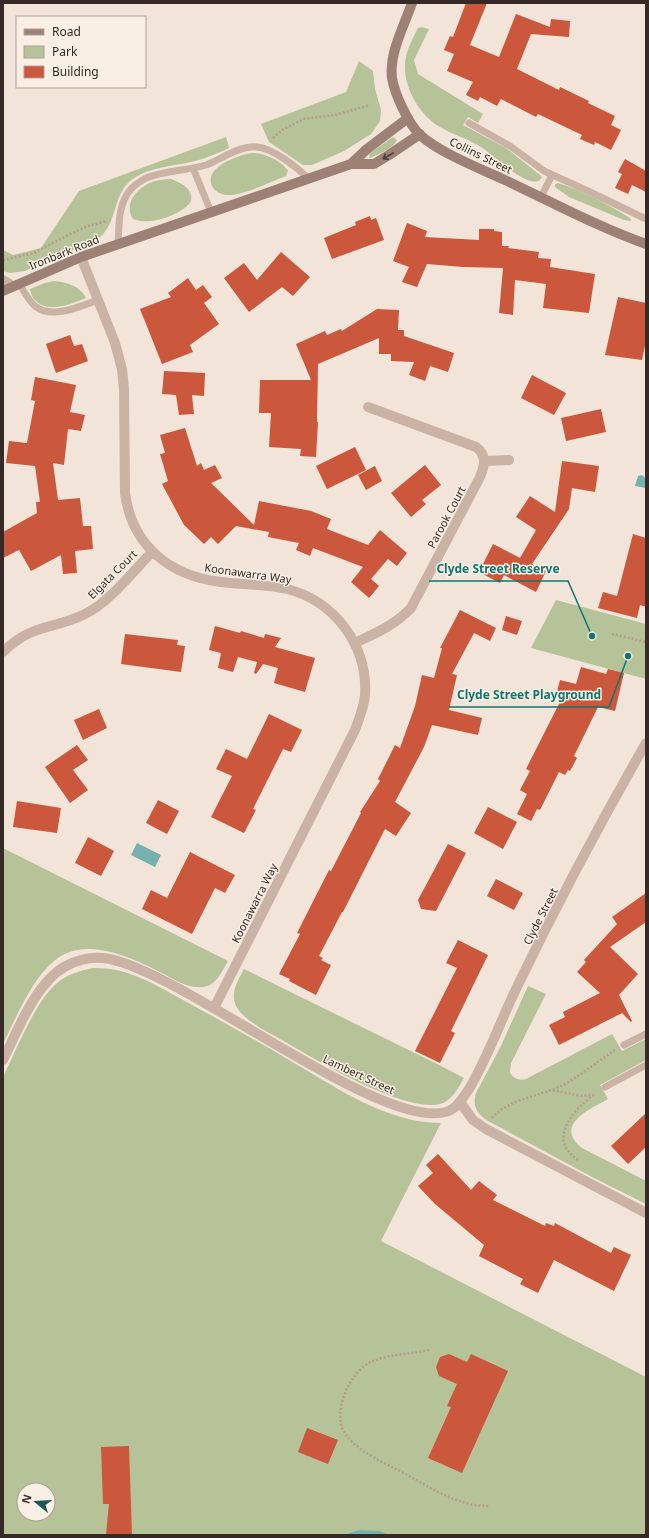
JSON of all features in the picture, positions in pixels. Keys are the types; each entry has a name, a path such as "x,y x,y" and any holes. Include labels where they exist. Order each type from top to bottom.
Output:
{"street":[{"path":"412,3 397,42 392,72 396,91 414,126"},
{"name":"Ironbark Road","path":"351,164 366,149 414,126"},
{"name":"Ironbark Road","path":"3,291 16,284 81,257 351,164 374,164 397,151 414,126"},
{"name":"Collins Street","path":"414,126 442,149 470,164 602,226 646,244"},
{"name":"Koonawarra Way","path":"81,257 115,343 122,369 124,389 124,481 126,505 136,530 152,552 163,561 178,570 196,577 223,583 272,586 304,595 338,618 355,643 362,661 365,678 365,696 355,730 214,1008"},
{"path":"3,280 16,284"},
{"path":"368,407 476,447 483,455 485,461 509,460"},
{"name":"Parook Court","path":"355,643 392,625 402,618 411,608 480,477 485,461"},
{"name":"Elgata Court","path":"3,652 12,643 33,630 75,618 96,608 152,552"},
{"name":"Clyde Street","path":"460,1102 473,1081 516,988 606,813 646,743"},
{"name":"Lambert Street","path":"3,1060 31,1005 48,979 57,971 75,961 104,958 132,966 214,1008 273,1044 336,1078 385,1101 402,1107 432,1113 448,1111 460,1102"},
{"path":"460,1102 473,1120 486,1129 646,1213"}],"lane":[{"name":"Collins Street","path":"469,123 510,146 539,168 646,219"},
{"path":"118,244 121,209 127,195 135,184 153,176 193,168 249,147 256,147 267,149 292,165 309,179"},
{"path":"193,168 211,212"},
{"path":"542,197 552,175"},
{"path":"16,284 32,303 44,311 61,311 98,300"},
{"path":"624,1045 646,1034"},
{"path":"606,1087 646,1065"}],"path":[{"path":"267,149 272,139 278,132 304,119 342,113 370,105"},
{"path":"3,260 34,253 88,226 120,218"},
{"path":"612,634 646,642"},
{"path":"492,1114 570,1081 624,1045"},
{"path":"580,1162 566,1147 564,1142 565,1130 569,1119 574,1112 595,1094 606,1087"},
{"path":"551,1090 581,1096 595,1094"},
{"path":"486,1129 492,1117 499,1111"},
{"path":"429,1350 376,1360 363,1367 343,1398 339,1413 340,1425 346,1435 363,1450 428,1487 461,1502 477,1506 490,1506"}],"green space":[{"path":"421,27 429,29 414,60 418,74 483,114 478,123 468,117 463,125 506,148 540,175 542,177 540,180 527,180 519,176 481,147 440,127 426,116 410,92 405,74 406,55 409,46 418,28"},
{"path":"359,61 373,71 375,89 381,110 380,121 371,134 344,151 312,165 303,165 269,142 261,124 346,92"},
{"path":"226,137 229,148 199,160 151,170 135,177 128,183 119,197 108,228 96,240 25,271 10,273 3,271 3,250 13,255 41,248 79,191"},
{"path":"393,137 397,140 389,149 370,158 369,157 370,153"},
{"path":"251,153 261,154 282,164 288,171 286,176 236,194 225,195 216,191 211,183 212,175 215,170 222,164 232,159"},
{"path":"171,179 183,185 189,191 191,194 190,203 185,208 171,216 147,221 133,219 130,213 130,208 133,197 137,192 152,182"},
{"path":"558,183 595,198 631,220 624,220 569,197 555,187 555,184"},
{"path":"54,281 73,285 80,290 86,298 67,305 53,307 40,304 33,298 30,289"},
{"path":"556,600 646,624 646,679 531,648"},
{"path":"3,848 228,961 213,983 203,987 196,987 181,983 130,958 103,950 77,950 65,954 54,961 38,978 3,1044"},
{"path":"93,968 105,968 129,973 161,988 225,1023 364,1103 402,1117 441,1123 381,1241 646,1377 646,1535 3,1535 3,1077 33,1014 41,1002 56,984 74,973"},
{"path":"244,969 464,1078 457,1090 448,1100 440,1104 424,1105 383,1093 337,1071 263,1029 250,1021 239,1011 234,1001 234,991"},
{"path":"528,986 546,994 511,1063 510,1073 517,1079 526,1079 612,1034 622,1051 646,1039 646,1060 600,1085 608,1099 584,1113 577,1119 571,1132 574,1140 582,1148 646,1181 646,1204 488,1121 481,1116 476,1109 476,1093 500,1048"}],"water":[{"path":"642,475 646,479 646,488 635,486 638,476"},
{"path":"137,843 161,855 155,867 131,855"},
{"path":"359,1530 379,1531 390,1535 344,1535"}],"building":[{"path":"466,3 487,3 470,45 499,57 516,14 550,27 551,19 570,21 569,37 531,34 517,69 559,90 560,87 615,116 611,125 621,130 611,150 595,142 594,145 580,139 582,135 538,114 536,117 501,99 497,106 480,97 478,101 466,95 473,82 447,71 454,54 444,50 450,36 453,37"},
{"path":"625,159 646,171 646,192 632,185 628,194 615,188 622,174 618,172"},
{"path":"370,216 371,220 376,218 384,240 332,259 324,238 356,225 355,222"},
{"path":"407,223 427,231 425,237 479,240 479,229 494,229 494,231 502,232 502,246 539,252 538,258 551,259 550,267 595,274 589,313 543,308 546,284 515,280 513,315 499,313 503,268 427,264 417,287 402,282 409,267 393,261"},
{"path":"281,252 310,277 293,296 282,287 249,312 224,278 244,263 257,280"},
{"path":"188,278 196,290 203,285 212,297 204,303 219,324 190,345 193,352 162,364 140,309 171,297 168,293"},
{"path":"618,297 646,303 646,341 642,360 605,355"},
{"path":"377,309 399,310 398,330 404,330 404,336 454,353 448,372 430,366 425,381 409,375 414,362 391,361 391,354 379,354 379,338 318,364 318,422 316,457 300,456 301,449 269,447 271,413 259,413 260,380 311,380 296,344 325,331 327,335 341,329 342,331"},
{"path":"70,335 74,346 82,344 88,361 56,373 46,344"},
{"path":"164,371 205,373 204,396 192,395 194,414 179,415 176,395 162,394"},
{"path":"532,375 566,393 554,415 521,398"},
{"path":"35,377 76,385 70,412 85,415 81,431 68,429 64,465 53,463 58,500 80,498 83,526 91,526 93,549 75,551 77,573 63,574 61,555 31,571 19,550 3,558 3,532 37,513 36,502 40,502 35,466 6,463 9,441 27,443 35,401 31,400"},
{"path":"601,409 606,432 566,441 561,418"},
{"path":"185,428 197,466 201,463 204,470 215,465 222,478 211,483 254,525 259,501 311,511 331,519 327,529 368,545 380,530 407,553 397,566 388,559 371,579 379,586 369,598 351,582 363,567 313,548 310,556 296,550 299,543 268,537 269,532 236,526 218,544 211,537 204,544 184,525 162,484 168,481 160,454 165,453 160,435"},
{"path":"355,447 366,470 327,489 316,466"},
{"path":"562,461 599,466 595,492 572,488 569,509 532,564 546,571 536,592 504,575 500,583 479,572 493,544 520,558 536,530 516,517 530,496 555,512"},
{"path":"425,465 441,485 422,500 426,504 411,517 391,493"},
{"path":"375,466 382,481 366,490 358,475"},
{"path":"633,534 646,538 646,607 640,605 637,618 598,608 603,592 617,596"},
{"path":"460,610 496,628 490,641 474,633 452,674 457,675 449,710 482,718 478,735 432,725 424,747 395,802 411,813 396,836 385,829 319,956 323,958 321,960 331,965 316,995 279,974 300,934 297,933 329,870 331,871 361,813 360,812 380,781 378,779 395,745 400,748 415,706 422,675 434,678 442,648 440,648"},
{"path":"506,616 522,621 517,635 502,630"},
{"path":"215,626 240,633 241,631 264,638 265,634 281,638 275,647 315,658 305,692 274,683 278,668 263,664 256,674 254,673 257,662 238,657 233,672 218,668 221,653 209,650"},
{"path":"125,634 178,640 177,645 185,646 181,672 121,664"},
{"path":"581,667 606,674 608,669 624,673 615,711 598,707 574,756 577,758 570,771 568,770 565,775 559,772 540,810 537,809 531,821 517,814 527,794 520,790 530,771 526,769 562,698 556,696 560,680 576,684"},
{"path":"99,709 107,728 83,740 74,720"},
{"path":"269,714 302,730 291,752 283,749 253,809 256,810 244,833 211,817 232,776 216,769 226,749 247,759"},
{"path":"77,745 88,760 73,770 88,790 70,803 45,767"},
{"path":"158,800 179,811 167,834 146,823"},
{"path":"17,801 61,808 57,833 13,827"},
{"path":"488,807 517,822 503,849 474,833"},
{"path":"88,837 114,851 101,876 75,863"},
{"path":"448,844 466,853 436,911 421,909 418,900"},
{"path":"190,852 235,875 225,893 215,888 192,934 142,909 151,890 167,898"},
{"path":"496,879 523,893 514,910 487,896"},
{"path":"646,893 646,922 610,947 638,974 619,995 632,1021 631,1022 622,1013 559,1045 549,1025 565,1017 563,1012 600,993 577,972 586,962 584,960 617,924 612,917"},
{"path":"458,940 488,955 451,1031 455,1033 440,1063 415,1051 457,968 446,963"},
{"path":"646,1113 646,1147 628,1164 611,1146"},
{"path":"438,1154 471,1190 479,1181 497,1195 493,1200 545,1226 546,1223 554,1226 555,1223 611,1253 614,1247 631,1255 614,1291 554,1260 538,1293 520,1284 523,1279 479,1256 484,1245 435,1204 418,1186 433,1173 426,1165"},
{"path":"449,1354 467,1362 471,1354 508,1371 462,1473 428,1458 451,1407 447,1406 457,1384 439,1376 436,1367 440,1357"},
{"path":"307,1428 338,1440 328,1464 298,1452"},
{"path":"129,1446 132,1535 106,1535 109,1504 103,1504 101,1447"}],"place":[{"name":"Clyde Street Reserve","path":"592,636"},
{"name":"Clyde Street Playground","path":"628,656"}]}
